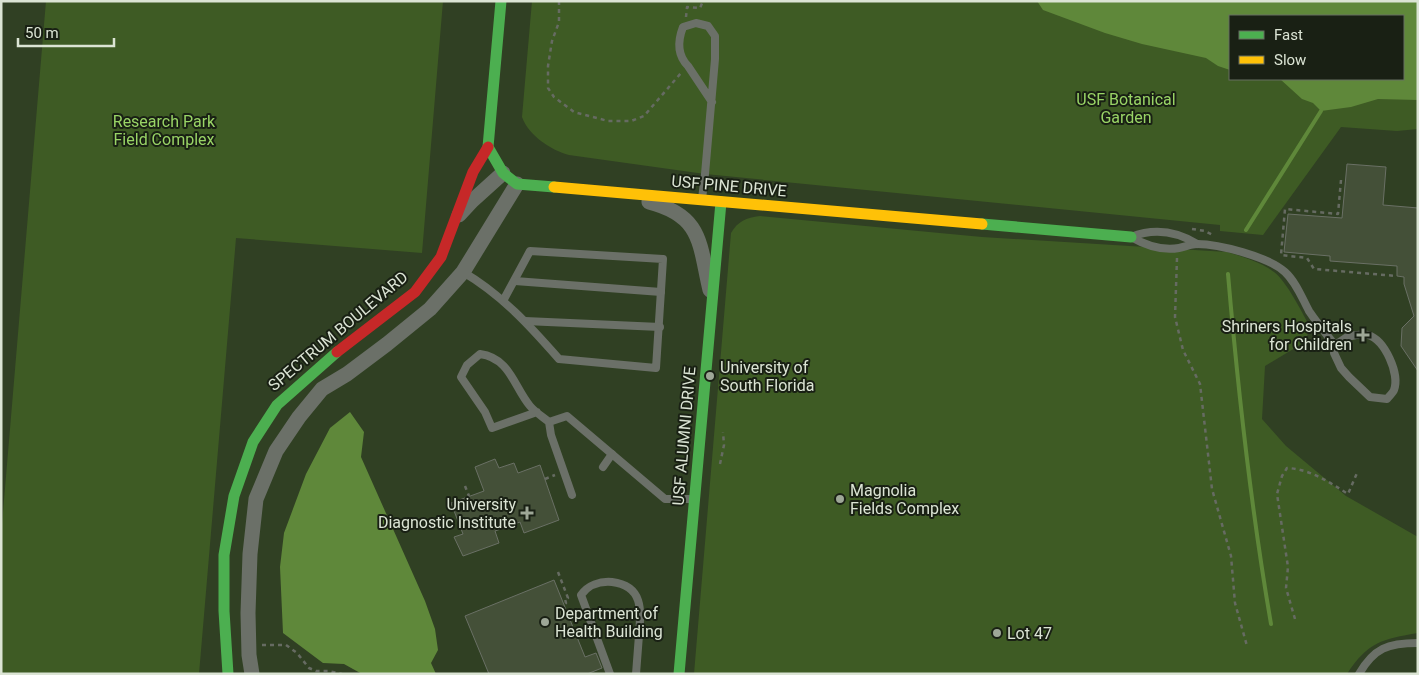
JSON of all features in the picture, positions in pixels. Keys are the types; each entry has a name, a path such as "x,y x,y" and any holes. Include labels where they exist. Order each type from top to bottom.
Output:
{"street":[{"path":"252,674 248,613 250,554 256,500 276,451 299,417 322,389 347,374 430,310 463,272 517,184 503,173 488,146 501,1"},
{"name":"SPECTRUM BOULEVARD","path":"228,674 224,611 224,555 234,496 253,442 277,405 345,345 415,292 441,257 473,172 488,146"},
{"name":"SPECTRUM BOULEVARD","path":"454,221 472,201 503,173"},
{"name":"USF PINE DRIVE","path":"517,184 1131,237"},
{"path":"611,192 666,206 688,222 699,241 712,301"},
{"name":"USF ALUMNI DRIVE","path":"679,674 721,202"},
{"path":"441,257 463,272"},
{"path":"224,555 250,554"}],"lane":[{"path":"701,200 706,174 712,102 715,59 715,36 708,26 696,23 683,27 679,35 680,51 683,61 712,102"},
{"path":"1131,237 1145,232 1169,232 1184,236 1197,244"},
{"path":"1131,237 1144,244 1159,248 1177,249 1197,244 1225,248 1258,256 1285,272 1299,290 1317,322 1335,344 1334,353 1341,368 1370,397 1387,399 1394,390 1396,376 1386,351 1375,339 1368,335 1356,335 1347,337 1335,344"},
{"path":"463,272 503,301 525,320 559,359 656,368 663,258 530,251 503,301"},
{"path":"515,281 661,292"},
{"path":"525,320 660,328"},
{"path":"537,412 492,428 485,412 461,377 467,365 480,354 490,355 509,370 531,407 537,412 549,422 551,435 572,495"},
{"path":"549,422 567,416 665,499 695,499"},
{"path":"603,468 612,454"},
{"path":"610,674 581,595 588,587 611,582 628,588 635,594 641,607 636,674"},
{"path":"1359,674 1367,660 1381,650 1398,643 1418,643"}],"path":[{"path":"559,1 558,22 552,41 548,66 548,88 554,97 574,112 608,121 631,122 644,116 688,66"},
{"path":"686,15 687,7 700,8 703,1"},
{"path":"1341,180 1338,214 1285,210 1281,255 1307,258 1314,270 1397,276"},
{"path":"1177,249 1175,317 1184,350 1200,384 1212,489 1231,556 1235,603 1247,646"},
{"path":"720,464 724,445 723,432"},
{"path":"1296,619 1286,588 1288,567 1276,494 1282,476 1287,468 1299,469 1324,478 1348,494 1357,472"},
{"path":"545,479 556,474"},
{"path":"465,486 470,496"},
{"path":"558,572 568,598 564,599 566,604 564,605"},
{"path":"249,646 286,646 316,673 328,671 342,674"}],"shaded area":[{"name":"University of South Florida","path":"1,1 1418,1 1418,674 1,674"},
{"path":"1037,1 1418,1 1418,100 1378,99 1351,107 1321,111 1313,103 1302,99 1281,80 1404,80 1404,15 1229,15 1229,70 1218,66 1206,58 1142,44 1105,33 1043,10"},
{"path":"350,412 364,432 361,457 425,601 435,629 438,650 431,663 436,674 362,674 344,664 323,663 283,633 280,567 284,533 306,474 330,428"}],"green space":[{"name":"Research Park Field Complex","path":"46,1 443,1 422,253 236,238 199,674 1,674 1,536"},
{"name":"USF Botanical Garden","path":"532,1 1418,1 1418,129 1397,131 1341,127 1263,235 1220,231 1220,225 705,174 569,155 548,146 535,136 522,117"},
{"path":"760,216 982,237 1227,252 1269,268 1284,283 1310,327 1305,342 1265,366 1262,419 1286,446 1346,496 1418,537 1418,633 1395,637 1377,644 1362,655 1347,674 694,674 731,233 743,221"}],"building":[{"path":"1347,164 1386,167 1383,205 1418,208 1418,371 1401,346 1402,328 1414,316 1404,284 1404,277 1397,276 1397,266 1330,261 1330,256 1284,252 1288,214 1342,218"},
{"name":"University Diagnostic Institute","path":"495,459 499,468 514,463 518,473 540,465 559,520 524,533 520,522 495,531 499,543 463,556 454,537 463,534 451,503 484,491 475,467"},
{"name":"Department of Health Building","path":"554,580 585,657 596,653 602,668 587,674 489,674 465,616"}],"waterway":[{"path":"1246,230 1321,111"},
{"path":"1228,274 1246,449 1257,537 1271,624"}],"traffic: fast":[{"path":"501,1 488,147 503,173 517,184 554,187"},
{"path":"679,674 721,202"},
{"path":"982,224 1131,237"},
{"path":"228,674 224,611 224,555 234,496 253,442 277,405 337,352"}],"traffic: slow":[{"path":"554,187 982,224"}],"traffic: jam":[{"path":"337,352 415,292 441,257 473,172 488,147"}],"place":[{"name":"Shriners Hospitals for Children","path":"1363,335"},
{"name":"University of South Florida","path":"710,376"},
{"name":"Magnolia Fields Complex","path":"840,499"},
{"name":"University Diagnostic Institute","path":"527,513"},
{"name":"Department of Health Building","path":"545,622"},
{"name":"Lot 47","path":"997,633"}]}
